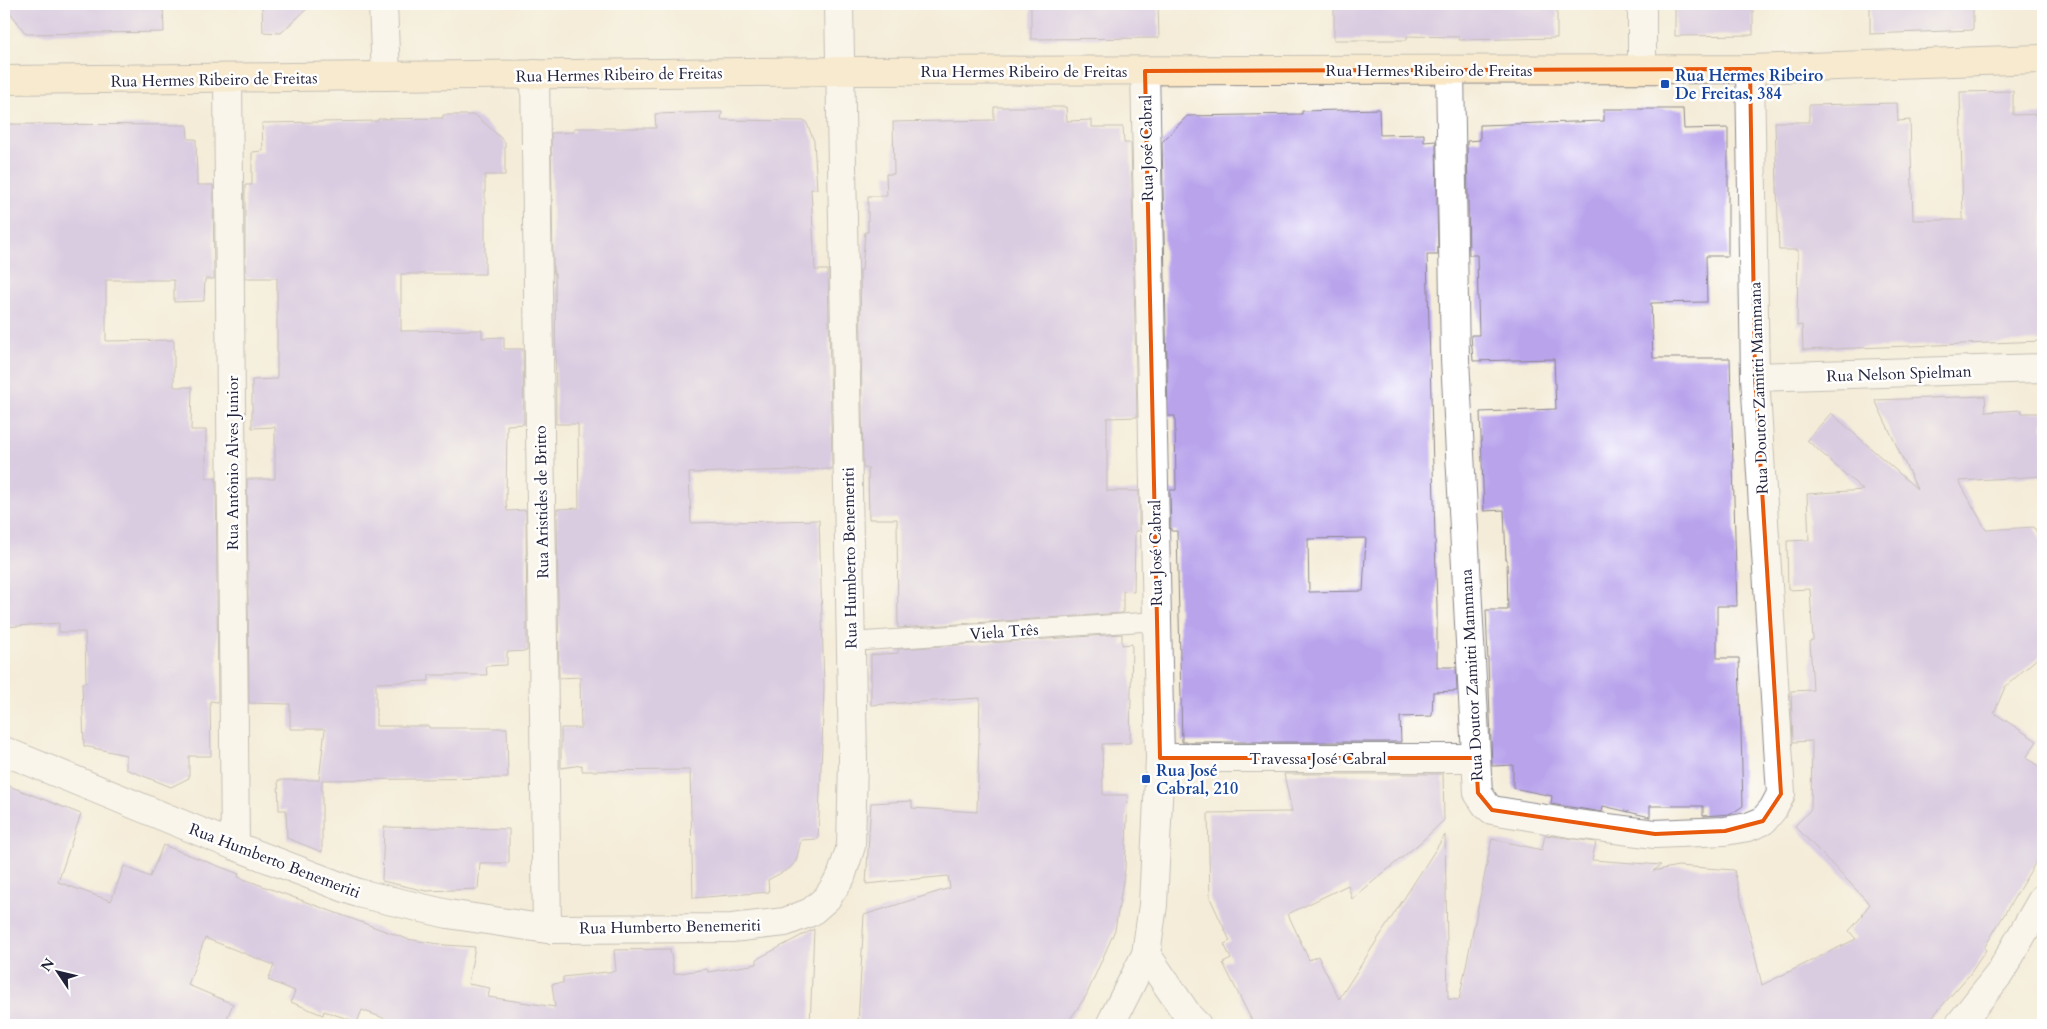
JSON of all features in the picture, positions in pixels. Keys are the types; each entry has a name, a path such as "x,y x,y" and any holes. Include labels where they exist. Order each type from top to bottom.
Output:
{"street":[{"path":"383,4 386,76"},
{"name":"Rua Humberto Benemeriti","path":"4,751 235,846 358,893 448,914 547,929 732,928 785,922 811,912 827,898 841,877 851,846 853,758 839,4"},
{"path":"1642,4 1642,69"},
{"name":"Rua Hermes Ribeiro de Freitas","path":"4,80 841,71 1750,69 2043,59"},
{"name":"Rua Doutor Zamitti Mammana","path":"1450,71 1455,359 1478,794 1480,799 1492,810 1576,824 1655,834 1725,831 1748,827 1763,821 1774,810 1781,794 1755,377 1750,69"},
{"name":"Rua José Cabral","path":"1110,1025 1146,954 1153,905 1160,758 1145,71"},
{"name":"Rua Aristides de Britto","path":"535,74 547,929"},
{"name":"Rua Antônio Alves Junior","path":"228,79 235,846"},
{"name":"Rua Nelson Spielman","path":"1755,377 2043,368"},
{"name":"Travessa José Cabral","path":"1160,758 1476,758"},
{"path":"1959,1025 2000,973 2043,898"},
{"path":"1146,954 1189,1017 1197,1025"}],"lane":[{"name":"Viela Três","path":"850,642 1157,621"}],"highlighted area":[{"path":"1750,69 1755,377 1781,794 1763,821 1725,831 1655,834 1492,810 1478,793 1476,758 1160,758 1145,71"}],"building":[{"path":"4,4 163,4 164,32 26,34"},
{"path":"262,4 312,4 281,33 263,32"},
{"path":"1031,4 1158,4 1159,38 1031,39"},
{"path":"1334,4 1557,4 1557,38 1459,40 1459,37 1407,36 1407,40 1334,40"},
{"path":"1675,4 1753,4 1753,35 1675,36"},
{"path":"1870,4 1973,5 1973,30 1870,34"},
{"path":"2013,91 2013,115 2043,114 2043,341 1803,350 1802,325 1797,326 1798,250 1779,250 1775,122 1809,122 1809,105 1897,103 1898,121 1910,120 1913,220 1963,220 1960,92"},
{"path":"994,107 1066,107 1067,121 1092,120 1092,127 1123,127 1124,143 1131,143 1137,417 1107,418 1107,491 1139,491 1139,531 1135,531 1134,592 1123,591 1123,613 898,628 897,519 869,519 868,468 863,468 860,270 862,270 865,232 868,232 868,196 887,196 886,174 894,174 893,122 994,120"},
{"path":"1379,109 1380,135 1424,134 1424,142 1436,141 1438,255 1427,255 1437,667 1456,667 1457,691 1433,692 1432,716 1400,717 1401,742 1182,742 1177,531 1171,531 1170,490 1176,490 1175,416 1168,416 1162,142 1187,116 1302,114 1302,111","holes":["1366,538 1363,591 1309,592 1308,539"]},
{"path":"1604,109 1683,109 1684,129 1728,128 1728,256 1706,256 1707,302 1651,303 1653,358 1730,358 1737,606 1717,606 1717,658 1739,658 1743,806 1731,814 1703,816 1703,806 1650,806 1650,817 1603,806 1602,812 1551,804 1552,796 1513,788 1513,765 1492,766 1486,610 1508,610 1507,559 1504,510 1484,511 1480,412 1556,409 1554,359 1473,361 1471,335 1479,335 1477,255 1469,255 1467,141 1480,140 1480,125 1604,121"},
{"path":"722,112 721,120 806,121 814,141 817,189 811,189 815,270 828,270 832,469 689,473 691,523 819,520 824,686 822,745 818,839 801,840 796,861 790,868 768,880 769,892 693,898 690,770 582,771 582,765 561,768 561,728 581,728 580,677 559,678 557,509 579,508 578,424 556,424 555,274 553,264 551,133 574,132 574,128 656,128 655,114"},
{"path":"443,115 475,115 505,142 505,175 485,175 485,274 401,274 401,331 482,330 482,338 504,337 504,349 523,349 524,424 507,425 506,502 507,511 526,510 527,651 507,652 507,665 486,666 487,675 429,675 429,681 376,683 376,726 507,728 508,778 322,780 322,852 287,838 286,810 279,810 278,780 319,780 325,729 290,729 290,704 249,703 247,479 275,479 275,427 252,428 252,380 277,379 277,278 245,278 245,185 252,185 252,152 263,151 262,123 378,121 378,119 443,118"},
{"path":"4,124 187,125 188,139 196,139 197,185 213,185 214,279 205,279 204,301 174,302 174,280 106,280 106,341 174,340 174,387 192,387 191,430 206,430 206,478 216,478 218,702 210,701 211,756 189,756 189,778 171,787 126,769 126,755 84,746 82,683 86,683 85,632 59,632 59,623 4,627"},
{"path":"1985,396 1986,412 2022,410 2022,413 2043,413 2043,476 1959,481 1986,530 2034,527 2043,544 2043,653 2005,687 1994,713 2037,741 2026,758 2043,769 2043,850 1984,948 1986,950 1970,974 1925,1025 1254,1025 1223,963 1231,959 1224,944 1230,941 1210,898 1208,813 1292,812 1284,774 1443,774 1444,820 1422,841 1352,899 1348,885 1288,914 1309,960 1318,956 1339,999 1445,835 1448,999 1459,1000 1492,839 1542,850 1545,835 1596,842 1592,860 1661,865 1653,871 1678,866 1734,870 1762,985 1856,939 1849,931 1870,904 1795,826 1811,809 1812,741 1793,742 1791,691 1813,690 1810,641 1813,640 1810,589 1788,590 1787,541 1809,540 1807,494 1863,490 1807,440 1831,413 1917,489 1875,400"},
{"path":"1122,634 1122,645 1132,644 1130,743 1102,744 1103,795 1128,795 1125,869 1115,930 1086,996 1066,1025 858,1025 864,915 950,888 948,876 866,884 871,803 912,801 912,808 977,812 980,698 871,705 871,655 898,653 898,649"},
{"path":"4,784 81,814 58,882 111,901 124,866 150,877 163,845 239,874 238,877 407,939 445,945 475,947 468,984 490,988 488,997 555,1007 552,984 563,983 563,977 616,971 614,950 670,949 674,974 707,969 708,972 757,964 757,959 814,929 810,1025 402,1025 362,1010 357,1022 324,1011 323,1015 291,1002 295,991 268,980 274,965 205,938 188,985 233,1004 224,1025 4,1025"},
{"path":"384,827 509,829 509,863 480,863 478,889 426,891 382,881"}],"place":[{"name":"Rua Hermes Ribeiro De Freitas, 384","path":"1665,84"},
{"name":"Rua José Cabral, 210","path":"1146,779"}]}
